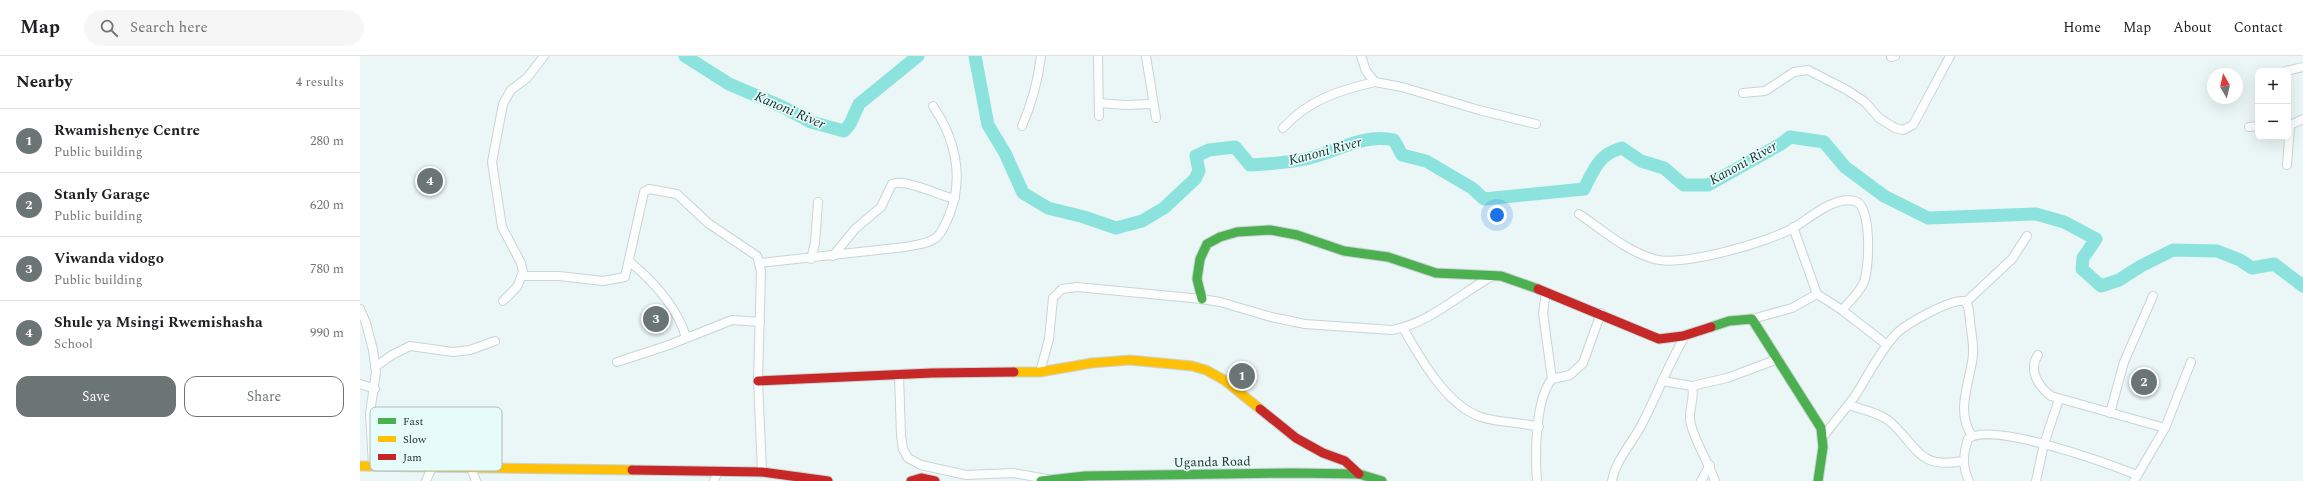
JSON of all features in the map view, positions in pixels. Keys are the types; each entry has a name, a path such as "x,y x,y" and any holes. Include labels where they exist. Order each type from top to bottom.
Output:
{"main road":[{"path":"1202,299 1197,279 1200,259 1207,244 1237,232 1270,230 1297,235 1344,251 1388,257 1436,273 1494,275 1521,281 1601,313 1660,339 1685,336 1734,320 1752,319 1813,414 1823,437 1818,481"},
{"path":"758,381 899,375 1040,372 1092,363 1130,360 1192,366 1206,370 1233,386 1296,438 1323,453 1345,462 1359,474"},
{"path":"502,468 762,472 828,481"},
{"name":"Uganda Road","path":"1046,481 1085,476 1293,473 1359,474 1382,481"},
{"path":"911,481 922,478 935,481"}],"street":[{"path":"503,301 517,287 523,276 521,263 502,226 492,162 503,104 512,90 527,78 544,56"},
{"path":"1022,126 1032,104 1041,56"},
{"path":"1098,56 1099,116"},
{"path":"1146,56 1156,118"},
{"path":"1361,56 1366,71 1375,82"},
{"path":"1743,93 1765,91 1794,72 1808,70 1847,90 1865,102 1879,118 1895,128 1903,130 1913,125 1950,56"},
{"path":"2291,70 2303,67"},
{"path":"1284,128 1303,109 1320,99 1343,90 1375,82 1402,87 1479,110 1536,124"},
{"path":"1099,103 1125,105 1154,104"},
{"path":"760,263 811,259 905,247 929,241 936,237 943,228 955,199 957,166 954,150 944,123 933,106"},
{"path":"2291,125 2303,119"},
{"path":"2249,127 2255,126"},
{"path":"2287,165 2288,140"},
{"path":"833,256 856,229 881,207 888,188 894,182 910,185 955,199"},
{"path":"523,276 559,276 613,280 625,277 630,262 644,192 649,189 678,194 708,223 752,252 760,263 758,381 762,472"},
{"path":"1579,214 1622,244 1656,260 1673,260 1715,254 1736,249 1793,227 1818,212 1838,203 1855,201 1863,208 1868,248 1866,273 1863,284 1842,310"},
{"path":"811,259 815,243 818,202"},
{"path":"1793,227 1817,294 1842,310 1887,345"},
{"path":"1966,302 2012,259 2027,236"},
{"path":"630,262 666,299 683,326 686,337"},
{"path":"1040,372 1049,339 1053,298 1062,289 1077,287 1202,299 1220,302 1264,315 1305,324 1365,330 1392,330 1403,328 1436,313 1494,275"},
{"path":"1537,481 1539,427 1545,390 1552,379 1543,313 1546,292"},
{"path":"1752,319 1792,308 1817,294"},
{"path":"2110,412 2124,362 2153,296"},
{"path":"1823,437 1848,405 1887,345 1897,333 1950,303 1960,300 1966,302"},
{"path":"1966,302 1973,353 1963,415 1966,427 1972,436"},
{"path":"360,309 366,323 375,367 375,389 371,407"},
{"path":"1552,379 1570,375 1583,363 1601,313"},
{"path":"617,362 732,320 760,322"},
{"path":"1403,328 1437,380 1453,398 1467,409 1479,416 1494,420 1539,427"},
{"path":"1612,481 1615,470 1642,425 1685,336"},
{"path":"375,367 392,355 410,346 453,352 470,350 495,341"},
{"path":"2038,355 2033,364 2035,375 2045,391 2051,396 2164,428"},
{"path":"1662,381 1692,386 1727,378 1778,358"},
{"path":"1968,481 1963,461 1968,440 1972,436 1991,435 2044,444 2135,478 2164,428 2191,362"},
{"path":"899,375 903,449 908,458 921,465 966,475 1013,474 1046,481"},
{"path":"360,384 375,389"},
{"path":"1692,386 1690,419 1692,429 1710,465 1715,481"},
{"path":"2036,481 2044,444 2059,398"},
{"path":"1848,405 1883,416 1917,452 1932,461 1941,464 1963,461"},
{"path":"1701,481 1710,465"},
{"path":"426,481 430,471"},
{"path":"472,471 476,481"},
{"path":"714,481 718,471"}],"waterway":[{"name":"Kanoni River","path":"685,56 729,84 783,107 811,122 844,131 850,124 859,104 918,56"},
{"name":"Kanoni River","path":"975,56 988,125 1005,153 1023,193 1048,208 1084,217 1116,228 1142,221 1164,208 1195,179 1199,171 1196,156 1209,150 1235,147 1250,165 1257,165 1305,159 1360,141 1371,139 1394,140 1402,155 1426,161 1472,188 1484,199 1584,189 1598,163 1608,154 1622,148 1641,161 1664,168 1684,185 1708,185 1781,144 1790,137 1824,142 1845,167 1884,196 1928,218 2036,214 2064,222 2096,239 2083,258 2082,269 2101,286 2119,280 2141,266 2173,250 2217,251 2240,260 2252,268 2274,264 2303,286"}],"traffic: fast":[{"path":"1202,299 1197,279 1200,259 1207,244 1220,237 1237,232 1270,230 1297,235 1344,251 1388,257 1436,273 1501,276 1538,289"},
{"path":"1711,327 1729,321 1752,319 1821,428 1823,447 1818,481"},
{"path":"1041,481 1085,476 1293,473 1359,474 1382,481"}],"traffic: slow":[{"path":"1014,372 1040,372 1092,363 1130,360 1192,366 1206,370 1224,380 1260,409"},
{"path":"360,466 370,466"},
{"path":"502,468 632,470"}],"traffic: jam":[{"path":"1538,289 1659,339 1683,336 1711,327"},
{"path":"758,381 932,373 1014,372"},
{"path":"1260,409 1296,438 1323,453 1345,461 1359,474"},
{"path":"632,470 762,472 828,481"},
{"path":"911,481 921,478 935,481"}],"place":[{"name":"Shule ya Msingi Rwemishasha","path":"430,181"},
{"name":"Viwanda vidogo","path":"656,319"},
{"name":"Rwamishenye Centre","path":"1242,376"},
{"name":"Stanly Garage","path":"2144,382"}]}
